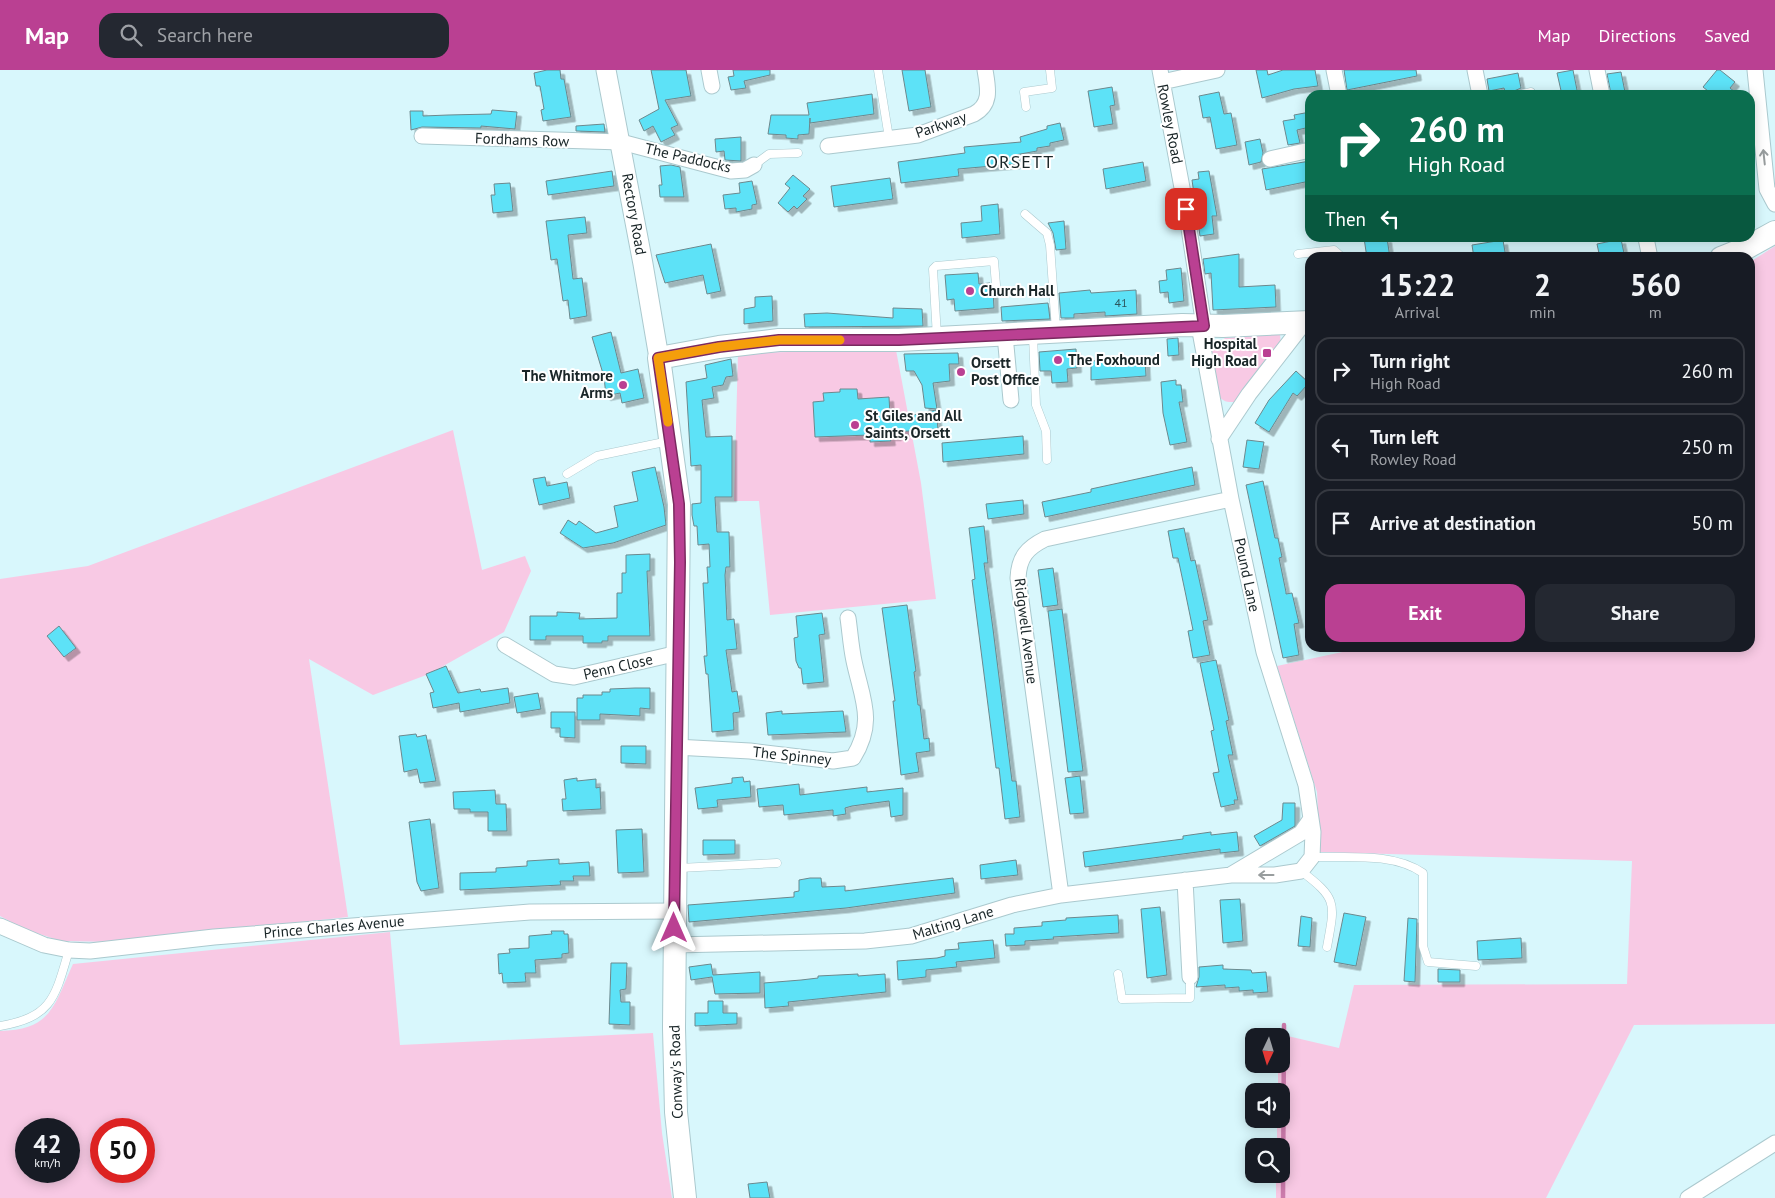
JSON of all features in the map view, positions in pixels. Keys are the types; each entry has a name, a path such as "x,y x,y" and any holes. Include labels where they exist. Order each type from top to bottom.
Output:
{"main road":[{"path":"1736,252 1775,232"},
{"path":"658,358 719,347 779,340 937,339 1056,332 1305,322"},
{"name":"Conway's Road","path":"658,358 679,504 673,945 676,1112 685,1198"}],"street":[{"name":"Rectory Road","path":"606,70 621,142 658,358"},
{"path":"709,70 712,86"},
{"name":"Parkway","path":"828,146 918,135 982,109 987,101 988,90 985,70"},
{"path":"1161,76 1217,70"},
{"path":"1334,70 1338,90"},
{"path":"1476,70 1479,90"},
{"path":"1597,70 1601,90"},
{"path":"1755,70 1767,190 1775,204"},
{"name":"Rowley Road","path":"1161,76 1186,209 1202,326"},
{"name":"Fordhams Row","path":"422,136 621,142"},
{"name":"The Paddocks","path":"621,142 731,171 745,170 754,165"},
{"path":"1270,159 1305,151"},
{"name":"Pound Lane","path":"1202,326 1219,439 1264,652 1306,786 1313,832 1312,857"},
{"path":"1219,439 1250,394 1305,326"},
{"path":"1005,335 1011,400"},
{"name":"Ridgwell Avenue","path":"1060,895 1018,578 1020,559 1030,546 1045,539 1231,499"},
{"name":"The Spinney","path":"675,748 750,751 833,762 853,758 863,743 867,721 854,660 848,618"},
{"name":"Penn Close","path":"505,645 554,674 574,677 678,653"},
{"name":"Malting Lane","path":"1230,875 1301,833 1310,820"},
{"path":"1301,871 1312,857"},
{"name":"Malting Lane","path":"673,945 865,941 911,936 1012,905 1060,895 1230,875 1275,875 1301,871"},
{"path":"1185,880 1190,977"},
{"name":"Prince Charles Avenue","path":"0,926 44,945 69,950 121,949 214,937 530,912 674,911"},
{"path":"1688,1198 1775,1144"}],"lane":[{"path":"878,70 889,138"},
{"path":"1026,107 1024,92 1052,88 1050,70"},
{"path":"754,165 769,154 798,153"},
{"path":"1025,214 1047,233 1050,245 1056,332"},
{"path":"1316,252 1334,250 1336,252"},
{"path":"1298,254 1305,253"},
{"path":"937,339 933,269 936,266 994,262 996,285"},
{"path":"1033,334 1036,405 1046,431 1047,460"},
{"path":"567,474 597,456 671,441"},
{"path":"1312,857 1358,858 1401,862 1414,867 1423,873 1423,946 1428,962 1476,966"},
{"path":"674,869 777,863"},
{"path":"1301,871 1327,892 1332,902 1334,910 1327,947"},
{"path":"0,1026 20,1022 45,1010 60,982 69,950"},
{"path":"1118,974 1122,999 1190,998 1190,977"}],"shaded area":[{"path":"1775,246 1775,1024 1634,1025 1546,1198 1276,1198 1276,1183 1290,1183 1290,1138 1277,1138 1277,1128 1290,1128 1290,1083 1278,1083 1278,1073 1290,1073 1290,1037 1339,1048 1354,985 1627,984 1632,861 1320,852 1317,792 1277,666 1342,652 1755,652 1755,259"},
{"path":"1280,334 1281,345 1235,402 1223,400 1218,395 1210,350 1225,338"},
{"path":"896,350 921,483 936,599 770,615 759,501 734,501 738,353"},
{"path":"453,430 482,570 525,556 531,571 504,632 429,674 373,695 309,659 348,917 115,942 61,941 24,929 0,916 0,579 88,566"},
{"path":"390,932 400,1045 653,1033 662,1133 672,1198 0,1198 0,1031 17,1030 31,1026 41,1020 49,1012 61,992 73,964"}],"building":[{"path":"560,70 561,79 564,79 571,117 543,121 541,110 544,109 540,86 536,86 534,73"},
{"path":"651,70 686,70 691,96 665,100 678,125 671,128 675,135 661,142 653,126 644,131 639,120 659,109"},
{"path":"733,70 770,70 770,75 744,81 746,88 731,90 728,77 734,76"},
{"path":"902,70 925,70 931,107 909,111"},
{"path":"1256,70 1267,70 1268,75 1283,70 1315,70 1318,86 1294,89 1262,98"},
{"path":"1344,70 1416,70 1417,76 1347,90"},
{"path":"1573,70 1577,90 1561,90 1557,73"},
{"path":"1717,70 1720,70 1735,82 1730,88 1733,90 1707,90 1703,87"},
{"path":"1621,72 1625,90 1610,90 1607,74"},
{"path":"1518,73 1521,88 1516,90 1505,90 1504,88 1489,90 1487,79"},
{"path":"1112,87 1115,105 1110,106 1113,124 1094,127 1088,91"},
{"path":"1219,92 1224,114 1231,113 1237,145 1216,149 1210,117 1203,118 1199,96"},
{"path":"872,94 874,114 810,123 810,118 809,134 798,135 798,139 786,138 786,135 768,134 771,115 809,115 807,103"},
{"path":"492,110 517,112 515,129 481,126 481,128 422,127 411,130 410,111 423,111 423,116 491,114"},
{"path":"1305,113 1305,128 1297,130 1300,143 1288,145 1283,121 1295,119 1294,115"},
{"path":"1060,123 1064,140 1050,143 1050,146 1037,148 1037,151 1015,155 1016,164 958,169 959,176 901,183 898,162 965,153 964,147 1021,142 1020,137"},
{"path":"604,124 605,132 576,131 576,126"},
{"path":"741,137 741,161 725,160 724,151 716,152 715,139"},
{"path":"1260,139 1263,153 1261,162 1249,165 1245,142"},
{"path":"1143,162 1146,181 1106,189 1103,169"},
{"path":"1305,162 1305,182 1266,190 1262,169"},
{"path":"671,165 680,167 684,197 660,197 659,185 662,185 660,166"},
{"path":"612,171 614,186 548,195 546,181"},
{"path":"1209,171 1217,216 1212,216 1214,234 1200,236 1192,180 1199,179 1198,172"},
{"path":"793,175 810,189 803,196 807,199 797,209 794,206 788,212 778,203 790,188 785,184"},
{"path":"890,178 893,199 834,207 831,186"},
{"path":"752,181 757,204 752,205 752,209 736,212 736,208 725,209 723,195 740,193 739,183"},
{"path":"510,183 513,211 493,213 491,195 495,195 494,184"},
{"path":"998,204 1000,234 962,238 961,223 982,221 981,206"},
{"path":"585,217 587,233 568,235 573,279 582,278 587,316 570,319 568,300 563,301 557,259 551,260 546,221"},
{"path":"1064,221 1066,249 1056,250 1053,233 1048,223"},
{"path":"1365,242 1388,242 1389,252 1366,252"},
{"path":"1503,242 1505,252 1473,252 1472,245"},
{"path":"1622,242 1624,252 1599,252 1597,244"},
{"path":"711,244 721,291 707,294 703,275 665,283 656,255"},
{"path":"1239,254 1239,287 1275,285 1276,307 1213,310 1211,273 1205,274 1203,259"},
{"path":"1181,268 1184,301 1169,303 1168,292 1160,293 1159,281 1167,280 1166,270"},
{"name":"Church Hall","path":"978,273 979,284 990,283 993,290 994,308 955,311 954,299 947,300 945,275"},
{"path":"1090,290 1091,293 1136,290 1137,314 1105,316 1105,312 1074,314 1074,318 1061,318 1059,293"},
{"path":"772,296 773,321 744,324 744,309 755,307 755,297"},
{"path":"1048,303 1050,319 1002,321 1001,307"},
{"path":"893,308 922,309 923,326 805,327 804,314 827,313 893,318"},
{"path":"611,332 621,373 638,369 644,398 622,403 620,393 606,396 604,377 592,337"},
{"path":"1178,338 1179,355 1168,356 1167,339"},
{"name":"The Foxhound","path":"1076,349 1077,368 1067,369 1068,382 1052,383 1051,371 1040,371 1039,352"},
{"path":"958,353 959,364 949,364 950,381 933,383 937,409 925,408 922,385 914,371 906,371 904,354"},
{"path":"1145,358 1146,376 1091,380 1091,361"},
{"path":"731,359 733,376 726,377 723,385 712,387 714,398 702,400 706,437 732,436 732,497 715,497 717,532 729,532 730,567 726,567 725,575 727,620 734,619 737,649 726,650 732,692 737,691 740,712 733,713 734,730 712,732 708,674 706,674 704,656 707,656 703,583 708,583 707,567 710,567 709,544 698,545 697,526 694,526 692,515 692,504 701,503 701,465 691,466 686,382 707,378 705,365"},
{"path":"1296,371 1305,379 1305,387 1297,396 1293,393 1269,432 1255,423 1269,400"},
{"path":"1176,380 1176,385 1181,385 1183,402 1179,402 1187,442 1170,445 1163,413 1161,382"},
{"name":"St Giles and All Saints, Orsett","path":"840,389 857,389 858,399 889,397 890,415 896,415 896,419 936,410 938,429 896,432 897,436 890,436 891,441 870,442 870,435 815,437 813,402 824,401 823,393 840,392"},
{"path":"1023,436 1024,454 943,462 942,443"},
{"path":"1247,440 1264,442 1259,469 1243,467"},
{"path":"655,467 666,525 613,543 583,548 560,533 568,520 576,525 579,521 596,533 618,527 614,506 638,501 632,472"},
{"path":"1192,467 1195,485 1045,517 1042,502 1091,492 1091,489"},
{"path":"545,477 547,486 567,482 570,498 539,505 533,479"},
{"path":"1263,481 1275,538 1278,538 1282,557 1279,558 1286,594 1292,593 1299,623 1294,624 1299,655 1283,658 1246,485"},
{"path":"1023,500 1024,514 988,519 986,504"},
{"path":"984,526 988,563 984,563 1012,781 1016,781 1020,817 1005,819 999,768 996,768 972,580 975,579 969,528"},
{"path":"1184,528 1191,561 1195,560 1208,620 1203,621 1210,655 1193,658 1188,631 1193,630 1178,558 1173,558 1168,531"},
{"path":"650,554 650,571 647,571 650,636 608,636 608,641 602,641 602,643 583,643 583,636 546,636 546,640 530,640 530,616 557,616 557,612 580,613 579,619 617,618 617,593 622,593 622,573 626,573 626,555"},
{"path":"1053,568 1058,605 1043,607 1038,570"},
{"path":"907,605 916,671 914,672 918,705 920,705 924,739 929,738 930,751 916,753 919,772 901,775 893,701 895,701 882,608"},
{"path":"1062,609 1083,771 1068,772 1048,611"},
{"path":"822,613 825,634 819,635 824,682 803,684 801,668 799,668 796,661 794,638 798,637 796,616"},
{"path":"59,626 76,648 64,657 47,636"},
{"path":"1216,660 1229,720 1226,721 1233,755 1228,755 1238,800 1234,800 1235,804 1221,807 1213,773 1219,772 1211,731 1214,730 1200,663"},
{"path":"446,666 458,693 480,689 481,692 508,688 510,703 460,712 459,703 433,708 430,693 434,692 426,674"},
{"path":"650,688 650,709 640,708 640,716 600,714 600,720 577,720 577,698 583,698 583,695 602,695 602,692 610,692 610,689"},
{"path":"538,693 541,709 517,713 514,697"},
{"path":"782,711 782,714 843,711 846,732 768,735 766,713"},
{"path":"551,712 575,712 575,738 560,737 560,728 551,728"},
{"path":"416,734 417,737 426,735 436,781 420,783 417,769 404,772 399,736"},
{"path":"621,746 646,746 646,764 621,763"},
{"path":"1080,776 1084,813 1070,814 1065,778"},
{"path":"743,777 744,782 750,781 751,797 717,800 718,807 698,809 695,788 732,783 732,778"},
{"path":"577,778 577,781 596,779 596,788 600,787 601,809 563,811 562,799 566,799 564,780"},
{"path":"799,784 800,795 867,787 867,792 903,788 903,815 891,817 889,801 852,806 845,808 846,814 833,816 833,810 784,815 783,805 759,807 757,789"},
{"path":"495,790 496,804 506,804 507,831 488,831 488,812 470,812 470,809 454,809 453,792"},
{"path":"1283,803 1295,803 1295,826 1260,846 1254,836 1282,820"},
{"path":"430,819 439,888 421,891 417,882 409,822"},
{"path":"642,829 644,872 618,873 616,830"},
{"path":"1211,832 1211,835 1237,832 1239,851 1220,853 1220,849 1085,867 1083,852 1183,839 1183,836"},
{"path":"703,840 735,840 735,854 703,855"},
{"path":"559,859 559,864 589,862 590,876 573,876 574,881 560,881 561,885 460,890 460,873 496,872 496,868 527,866 527,861"},
{"path":"1016,860 1018,875 981,879 980,865"},
{"path":"821,878 822,887 845,886 845,891 953,878 955,893 846,908 689,922 688,905 794,897 794,892 799,891 799,880"},
{"path":"1240,899 1243,941 1223,943 1220,900"},
{"path":"1160,907 1167,975 1147,978 1141,909"},
{"path":"1344,913 1366,917 1356,966 1334,962"},
{"path":"1118,915 1119,933 1053,937 1054,939 1025,941 1025,945 1006,946 1005,934 1014,934 1014,928 1042,926 1042,922 1066,920 1066,918"},
{"path":"1301,916 1312,918 1310,947 1298,946"},
{"path":"1408,918 1417,919 1415,982 1404,981"},
{"path":"551,931 564,931 564,934 568,934 569,953 562,954 562,958 535,960 536,973 525,973 526,982 503,983 502,973 499,974 498,954 510,953 509,949 529,948 529,936 552,934"},
{"path":"1521,938 1522,958 1478,960 1477,941"},
{"path":"993,940 995,958 956,962 957,967 926,970 926,977 898,980 897,961 937,958 945,956 945,950 959,949 958,943"},
{"path":"611,963 627,963 626,989 620,990 621,1002 630,1002 630,1025 609,1024"},
{"path":"711,964 713,975 760,972 760,993 715,994 712,977 691,980 689,967"},
{"path":"1223,965 1223,969 1251,970 1252,973 1266,972 1268,992 1253,993 1253,990 1239,991 1239,987 1225,988 1225,985 1196,987 1199,967"},
{"path":"1438,969 1460,970 1460,982 1438,982"},
{"path":"858,974 858,976 885,974 886,992 788,1002 789,1006 765,1008 764,983 818,978 818,976"},
{"path":"708,1001 723,1001 723,1013 737,1013 737,1024 695,1026 695,1013 708,1013"},
{"path":"767,1182 770,1198 750,1198 748,1184"}],"waterway":[{"path":"1283,1198 1284,1025"}],"slow traffic":[{"path":"668,422 658,358 719,347 779,340 840,340"}],"place":[{"name":"Church Hall","path":"970,291"},
{"name":"Hospital High Road","path":"1267,353"},
{"name":"The Foxhound","path":"1058,360"},
{"name":"Orsett Post Office","path":"961,372"},
{"name":"The Whitmore Arms","path":"623,385"},
{"name":"St Giles and All Saints, Orsett","path":"855,425"}],"district":[{"name":"ORSETT","path":"1020,162"}],"route":[{"path":"674,928 675,748 680,562 679,504 658,358 719,347 779,340 899,340 1204,326 1186,209"}]}
